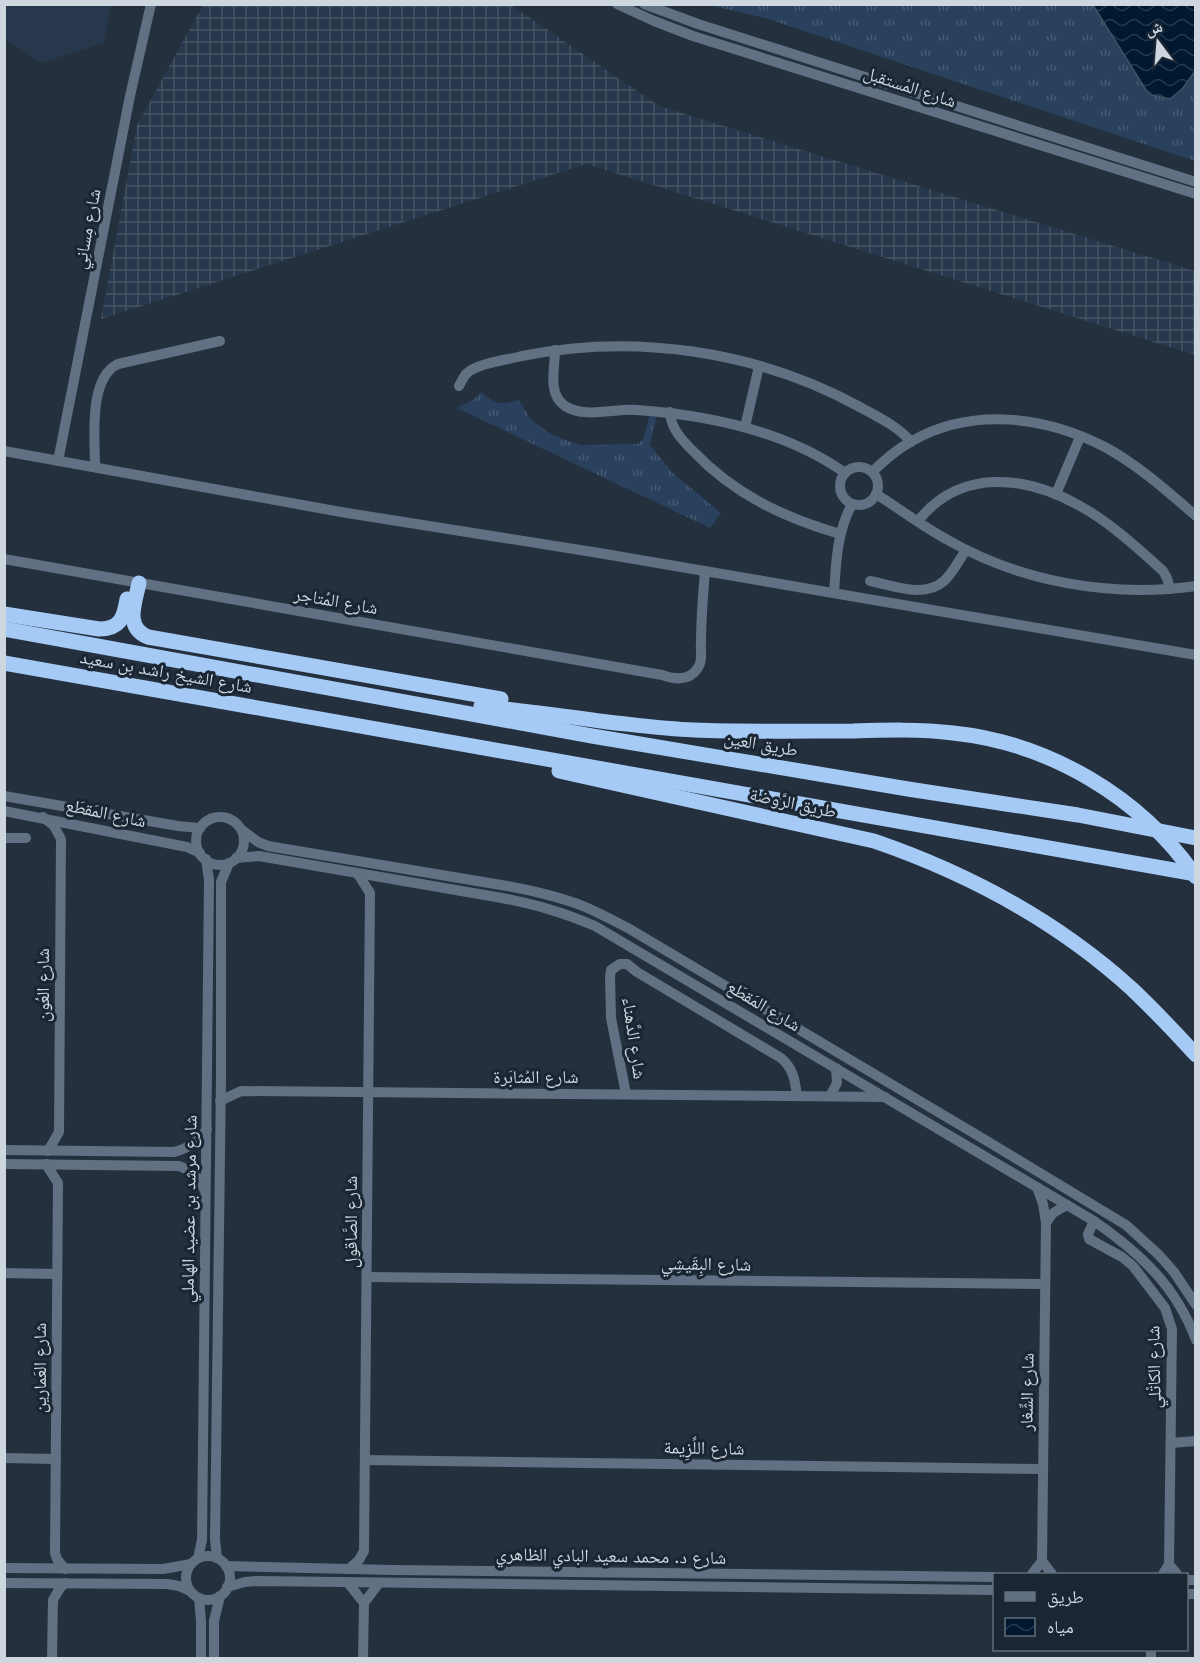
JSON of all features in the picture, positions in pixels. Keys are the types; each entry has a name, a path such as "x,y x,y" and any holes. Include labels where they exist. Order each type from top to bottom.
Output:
{"highway":[{"path":"4,615 107,629 123,618 135,582"},
{"path":"135,582 133,623 141,634 148,637 648,726"},
{"name":"شارع الشيخ راشد بن سعيد","path":"4,629 320,686"},
{"name":"شارع الشيخ راشد بن سعيد","path":"4,663 321,719"},
{"path":"320,686 690,730 931,731 987,738 1044,756 1076,771 1128,805 1149,823 1196,876"},
{"name":"طريق العين","path":"320,686 592,736 1078,815 1196,838"},
{"path":"321,719 1196,876"},
{"name":"طريق الرَّوضة","path":"321,719 820,828 874,841 916,856 952,870 988,888 1027,910 1064,935 1131,988 1196,1055"}],"street":[{"name":"شارع مِسانِي","path":"58,461 151,4"},
{"name":"شارع المُستقبل","path":"617,4 693,36 1196,194"},
{"name":"شارع المُستقبل","path":"644,4 698,24 1196,182"},
{"path":"95,467 96,404 100,386 107,371 118,364 220,341"},
{"path":"459,386 466,374 477,367 555,350 595,347 657,348 714,355 759,366 806,382 852,402 900,431 911,442"},
{"path":"555,350 554,386 561,402 567,407 587,412 632,409 670,412 744,427 793,445 834,465 844,473"},
{"path":"744,427 759,366"},
{"path":"670,412 671,423 678,434 700,458 731,485 781,514 840,534"},
{"path":"872,472 911,442 953,424 994,418 1038,423 1080,436 1104,447 1132,465 1196,516"},
{"path":"1056,494 1080,436"},
{"path":"4,452 341,512 705,571 1196,655"},
{"path":"858,466 872,472 879,485 876,495 864,505 852,504 841,493 840,482 844,473 858,466"},
{"path":"918,521 948,494 967,486 985,482 1018,483 1056,494 1094,515 1155,563 1165,574 1170,589"},
{"path":"876,495 966,550 1012,568 1072,584 1116,589 1170,589 1196,586"},
{"path":"834,593 840,534 852,504"},
{"path":"870,581 916,590 932,588 941,584 966,550"},
{"name":"شارع المُتاجر","path":"4,559 676,679 692,674 698,668 701,660 705,571"},
{"name":"شارع المَقطَع","path":"4,796 200,828"},
{"name":"شارع المَقطَع","path":"4,810 187,847 203,856"},
{"path":"43,818 54,826 61,839"},
{"path":"213,818 230,819 242,830 244,845 233,860 217,864 203,856 197,845 200,828 213,818"},
{"path":"61,839 67,829 75,824"},
{"name":"شارع المَقطَع","path":"242,830 258,842 268,846 544,894 574,902 628,928 1126,1225 1174,1272 1196,1305"},
{"path":"4,838 26,838"},
{"name":"شارع العُون","path":"48,1151 58,1132 61,839"},
{"name":"شارع مرشد بن عضيد الهاملي","path":"195,1561 202,1539 207,1129 209,880 203,856"},
{"name":"شارع المَقطَع","path":"233,860 259,856 502,898 542,906 595,926 1094,1221 1136,1252 1163,1281 1184,1314 1196,1340"},
{"name":"شارع مرشد بن عضيد الهاملي","path":"217,1558 215,1530 221,1079 221,882 233,860"},
{"path":"358,874 370,893 388,879"},
{"name":"شارع الصَّاقول","path":"364,1551 370,893"},
{"name":"شارع الدَّهناء","path":"626,1094 611,1018 610,974 616,965 627,964 781,1058 793,1073 797,1096"},
{"path":"734,1008 734,1003 744,997"},
{"path":"830,1096 837,1083 836,1068"},
{"name":"شارع المُثابَرة","path":"221,1079 230,1087 242,1091 886,1097"},
{"name":"شارع المُثابَرة","path":"220,1101 242,1091"},
{"path":"4,1150 174,1152 193,1144 207,1129"},
{"path":"58,1132 69,1151"},
{"path":"972,1148 985,1150 989,1146 987,1141"},
{"path":"160,1152 161,1165"},
{"path":"4,1164 179,1166 196,1176 206,1193"},
{"path":"46,1164 58,1183 69,1165"},
{"name":"شارع العَمارين","path":"55,1553 58,1183"},
{"name":"شارع الشِّغار","path":"1037,1187 1046,1223 1042,1561"},
{"path":"1046,1223 1057,1210 1067,1205"},
{"name":"شارع الكاتْلي","path":"1094,1221 1088,1234 1089,1239 1131,1264 1165,1308 1173,1337 1169,1564 1164,1573"},
{"path":"4,1273 57,1274"},
{"name":"شارع البِقَيشِي","path":"367,1277 1045,1284"},
{"path":"1171,1443 1196,1441"},
{"path":"4,1458 56,1459"},
{"name":"شارع اللِّزِيمة","path":"365,1460 1043,1469"},
{"path":"349,1569 359,1560 364,1551"},
{"path":"364,1551 378,1569"},
{"path":"55,1553 65,1569"},
{"path":"44,1569 55,1553"},
{"path":"4,1568 163,1569 211,1556 217,1558 226,1566 229,1573 227,1587 220,1596 214,1621 214,1659"},
{"path":"195,1561 186,1579 194,1594 201,1621 201,1659"},
{"path":"1033,1573 1042,1561 1051,1573"},
{"path":"1169,1564 1176,1573"},
{"name":"شارع د. محمد سعيد البادي الظاهري","path":"226,1566 993,1577"},
{"path":"392,1583 398,1580 399,1576 393,1570"},
{"name":"شارع د. محمد سعيد البادي الظاهري","path":"227,1587 245,1582 993,1590"},
{"path":"4,1583 168,1584 180,1586 206,1600 220,1596"},
{"path":"41,1583 53,1600"},
{"path":"52,1659 53,1600 65,1583"},
{"path":"348,1583 364,1603"},
{"path":"363,1659 364,1603 379,1583"}],"shaded area":[{"path":"4,5 111,5 104,43 41,63 5,40"},
{"path":"203,5 511,5 659,106 1195,271 1195,355 586,164 101,319 137,125"}],"green space":[{"path":"709,5 1195,5 1195,161 765,18"},
{"path":"481,392 499,403 519,400 530,419 552,435 580,445 637,444 643,440 650,414 657,415 650,445 673,473 721,513 710,528 457,408 473,400"}],"water":[{"path":"1093,5 1195,5 1195,71 1183,88 1170,99 1152,95 1146,90"}]}
